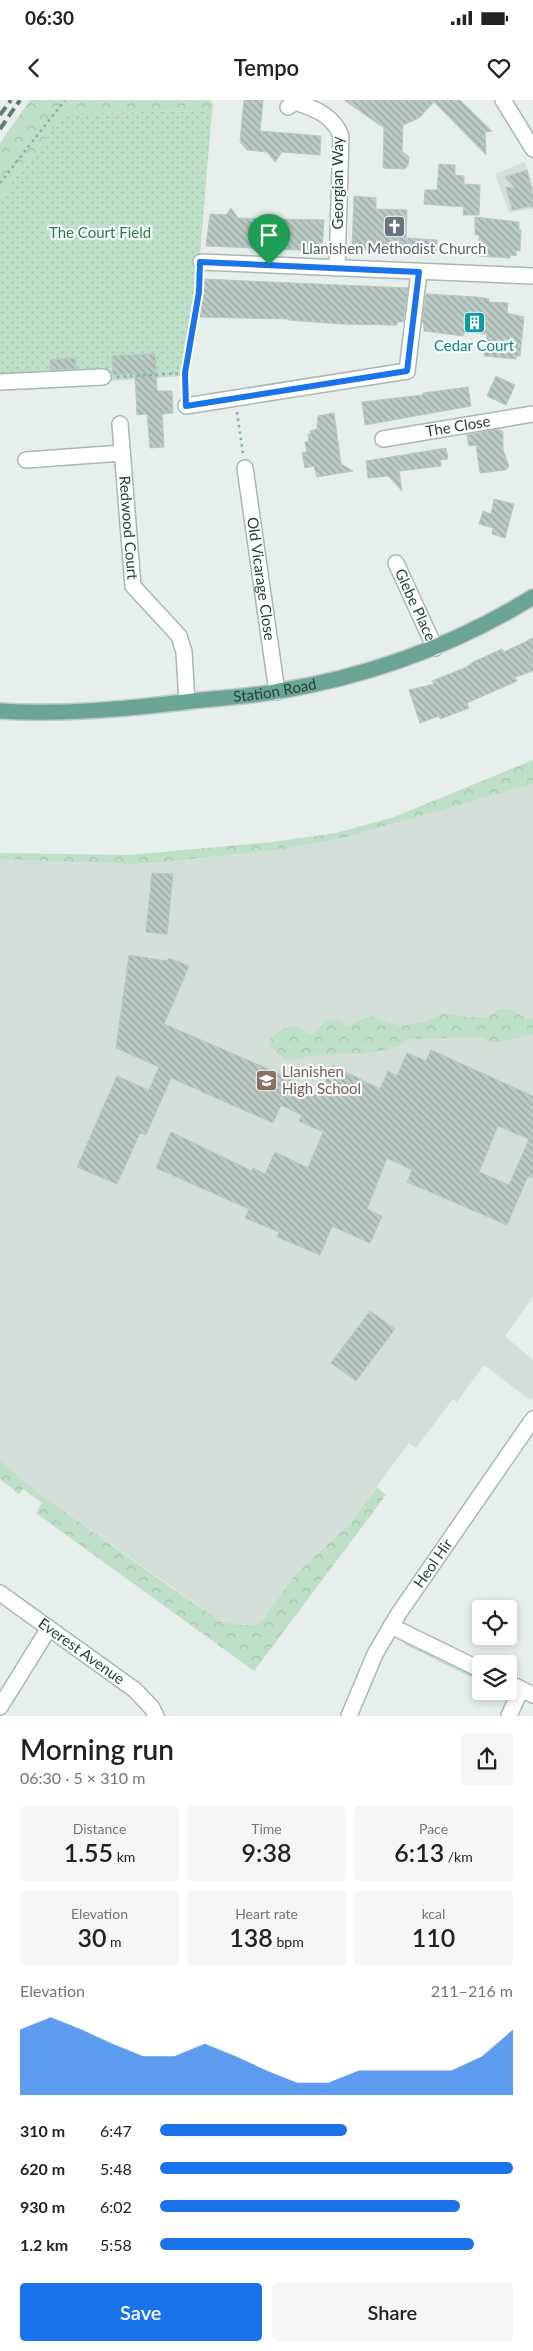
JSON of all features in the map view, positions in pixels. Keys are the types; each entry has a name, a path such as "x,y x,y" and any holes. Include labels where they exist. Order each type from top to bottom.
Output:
{"main road":[{"name":"Station Road","path":"0,711 86,712 276,692 332,680 418,655 533,597"}],"street":[{"path":"503,100 533,149"},
{"name":"Georgian Way","path":"288,107 295,102 322,113 338,128 341,136 337,268"},
{"path":"200,262 533,276"},
{"path":"186,406 236,400 407,371 419,272"},
{"path":"0,382 103,377"},
{"name":"The Close","path":"383,439 533,414"},
{"name":"Redwood Court","path":"120,424 132,586 179,636 184,652 187,702"},
{"name":"Redwood Court","path":"26,460 122,453"},
{"name":"Old Vicarage Close","path":"245,468 276,692"},
{"name":"Glebe Place","path":"396,562 435,648"},
{"name":"Heol Hir","path":"349,1716 363,1680 391,1626 533,1419"},
{"name":"Everest Avenue","path":"0,1593 135,1690 152,1708 156,1716"},
{"path":"391,1626 472,1666"},
{"path":"0,1707 49,1628"},
{"path":"509,1716 521,1689"}],"path":[{"path":"0,183 65,100"},
{"path":"186,406 185,373 199,292 200,262"},
{"path":"103,377 185,373"},
{"path":"236,400 245,468"}],"shaded area":[{"path":"525,162 533,189 533,208 509,213 495,174"},
{"name":"Llanishen High School","path":"533,784 533,1297 505,1336 533,1360 533,1397 530,1400 484,1365 457,1402 453,1399 416,1448 409,1443 349,1524 295,1575 263,1619 253,1625 239,1625 220,1621 40,1494 0,1460 0,859 126,864 156,863 284,849 344,838"}],"green space":[{"path":"30,100 210,100 213,104 212,111 79,113 64,115 0,198 0,143"},
{"name":"The Court Field","path":"212,111 197,291 183,376 0,388 0,198 64,115 79,113"},
{"path":"533,760 533,784 344,838 284,849 156,863 126,864 0,859 0,853 129,855 273,842 336,833 394,817"},
{"path":"499,1009 511,1009 526,1019 533,1018 533,1034 496,1043 479,1037 409,1039 400,1045 376,1052 308,1056 288,1060 284,1060 269,1045 270,1040 275,1034 282,1029 295,1025 308,1034 313,1034 325,1021 339,1020 348,1026 370,1016 400,1026 425,1022 445,1013 466,1017 489,1017"},
{"path":"0,1460 40,1494 166,1584 220,1621 239,1625 253,1625 263,1619 295,1575 349,1524 377,1487 386,1495 254,1671 36,1513 42,1503 23,1489 19,1494 0,1479"},
{"path":"412,1642 472,1671 472,1678 404,1644"}],"building":[{"path":"244,100 263,100 260,131 321,136 320,155 282,152 275,162 267,152 247,150 240,142"},
{"path":"344,100 460,100 492,131 485,132 486,155 434,102 419,118 403,125 402,151 409,157 408,165 405,169 383,168 384,128"},
{"path":"439,164 455,165 455,175 464,176 464,184 480,185 479,215 463,215 464,207 424,204 425,190 437,190"},
{"path":"527,170 533,193 533,209 531,206 512,210 506,187 515,188 505,177"},
{"path":"354,196 376,198 376,209 407,210 406,238 437,240 436,254 424,253 424,251 352,249"},
{"path":"231,208 238,218 324,220 322,251 206,246 210,214 226,215"},
{"path":"475,217 519,222 519,230 521,230 520,251 516,250 516,256 510,255 510,258 478,256 479,235 475,235"},
{"path":"202,279 408,288 403,322 397,322 397,325 340,324 289,319 200,317"},
{"name":"Cedar Court","path":"426,294 477,297 489,299 489,302 508,303 507,313 524,317 520,356 516,356 516,359 484,356 487,334 464,332 463,336 424,331 424,323 422,323"},
{"path":"155,354 157,391 172,391 173,413 162,414 164,447 150,448 147,414 137,415 135,374 113,375 112,356"},
{"path":"75,358 76,369 50,370 50,360"},
{"path":"496,376 515,385 506,405 487,396"},
{"path":"468,387 471,406 365,425 362,402 423,395 423,393"},
{"path":"334,413 341,464 353,471 317,477 314,466 305,468 302,452 307,452 305,442 309,441 308,434 311,434 310,431 317,429 318,416"},
{"path":"499,429 503,432 503,450 509,466 506,470 480,473 476,445 469,446 467,435"},
{"path":"446,448 448,459 440,460 441,466 399,471 402,491 388,476 368,478 366,461"},
{"path":"494,499 514,504 505,538 492,534 493,528 479,524 483,511 491,514"},
{"path":"533,638 533,671 515,677 517,681 467,703 469,708 440,719 439,716 420,723 409,690 434,684 432,681 467,667 473,662 502,649 504,652"},
{"path":"152,873 173,874 167,934 146,932"},
{"path":"129,955 167,961 169,958 189,966 164,1024 292,1079 290,1084 318,1096 332,1065 380,1089 388,1071 397,1076 407,1053 426,1061 431,1050 533,1096 533,1178 528,1176 507,1225 407,1182 412,1170 387,1158 367,1209 382,1216 370,1243 332,1226 320,1255 277,1237 279,1232 245,1218 249,1209 156,1168 171,1132 252,1171 253,1168 265,1174 275,1152 308,1168 323,1132 299,1121 302,1115 281,1105 273,1123 171,1078 146,1135 140,1133 117,1184 77,1167 117,1076 149,1090 159,1067 116,1048","holes":["498,1126 529,1139 509,1185 479,1172"]},
{"path":"370,1311 395,1329 356,1381 331,1363"}],"railway":[{"path":"0,115 11,100"},
{"path":"0,129 20,100"}],"place":[{"name":"Llanishen Methodist Church","path":"394,226"},
{"name":"Cedar Court","path":"474,323"},
{"name":"Llanishen High School","path":"266,1081"}],"route":[{"path":"200,262 269,265 419,272 411,354 407,371 236,400 186,406 185,373 199,292 200,262"}]}
